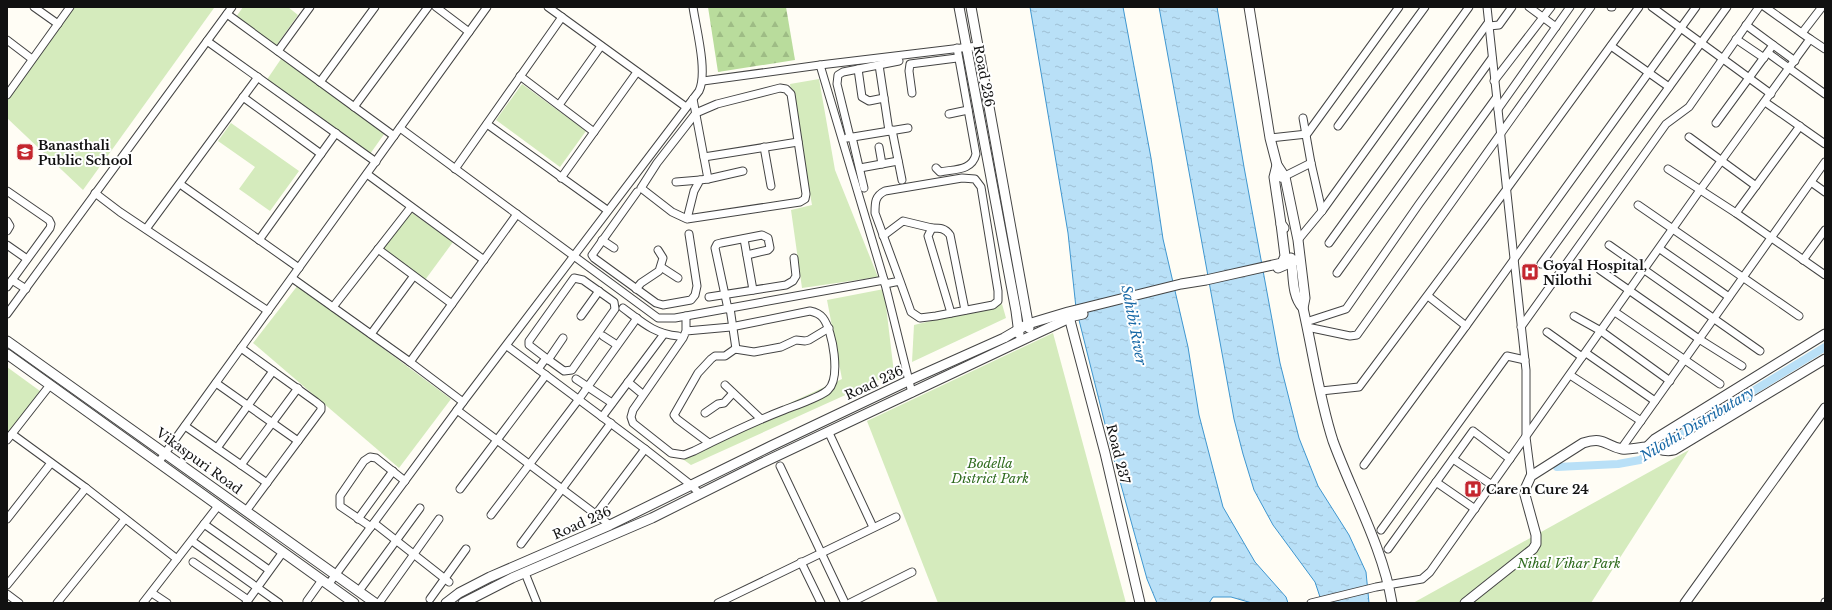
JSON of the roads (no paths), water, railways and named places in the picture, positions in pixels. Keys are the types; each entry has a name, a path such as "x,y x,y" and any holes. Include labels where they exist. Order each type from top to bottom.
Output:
{"street":[{"path":"34,7 58,24"},
{"path":"7,95 70,7"},
{"path":"7,314 232,7"},
{"path":"278,51 310,7"},
{"path":"320,82 375,7"},
{"path":"354,107 428,7"},
{"path":"436,7 469,32"},
{"path":"158,463 487,7"},
{"path":"548,7 686,108"},
{"path":"307,602 325,582 336,575 457,410 507,346 607,210 699,91 703,81 703,70 693,7"},
{"name":"Road 236","path":"446,603 459,593 490,577 610,525 691,484 910,380 1004,338 1018,329 1016,311 958,52 959,7"},
{"path":"971,7 1031,336"},
{"path":"1249,7 1270,138 1277,165 1285,177 1298,240 1295,261"},
{"path":"1270,138 1307,134 1399,7"},
{"path":"1338,126 1425,7"},
{"path":"1298,240 1322,211 1469,7"},
{"path":"1487,7 1525,360 1526,437 1532,476"},
{"path":"1488,24 1499,25 1512,7"},
{"path":"1529,7 1556,27"},
{"path":"1494,80 1551,7"},
{"path":"1498,109 1570,7"},
{"path":"1307,325 1352,336 1357,335 1592,7"},
{"path":"1321,391 1359,387 1428,296 1639,7"},
{"path":"1652,7 1771,94"},
{"path":"1364,465 1696,7"},
{"path":"1541,264 1727,7"},
{"path":"1521,327 1666,124 1689,107 1759,7"},
{"path":"1765,7 1825,49"},
{"path":"1802,33 1820,8"},
{"path":"227,14 394,136"},
{"path":"455,169 562,17"},
{"path":"1329,243 1488,24"},
{"path":"1746,25 1795,61"},
{"path":"1736,39 1789,68 1825,94"},
{"path":"1311,603 1422,579 1430,572 1660,249 1700,190 1810,39"},
{"path":"7,40 32,60"},
{"path":"207,41 376,162"},
{"path":"1716,123 1773,45"},
{"path":"559,105 601,46"},
{"path":"912,93 909,71 910,64 978,46"},
{"path":"1611,46 1669,87"},
{"path":"703,81 820,64 958,52"},
{"path":"936,168 937,170 943,171 970,166 974,161 976,154 958,52"},
{"path":"1337,273 1492,58"},
{"path":"864,188 837,80 838,75 843,72 899,61"},
{"path":"820,64 885,282 912,393"},
{"path":"879,65 884,98 902,180"},
{"path":"858,69 862,97 869,101 884,98"},
{"path":"561,178 637,72"},
{"path":"520,76 594,132"},
{"path":"146,229 258,77"},
{"path":"622,191 637,193 687,219 800,202 805,199 806,194 791,94 786,89 780,88 716,104 696,114 657,163 637,193 602,240 592,256 656,303 663,305 691,300 695,295 697,286 689,234"},
{"path":"243,97 321,154"},
{"path":"1307,325 1346,309 1419,204 1496,98"},
{"path":"687,219 694,191 704,179 704,157 693,99"},
{"path":"1765,102 1825,144"},
{"path":"949,114 968,110"},
{"path":"1303,118 1322,211"},
{"path":"487,124 607,210"},
{"path":"1736,213 1800,126"},
{"path":"400,128 658,318 669,319 885,282 900,281"},
{"path":"841,138 908,128"},
{"path":"259,240 336,133"},
{"path":"1689,137 1756,186"},
{"path":"704,157 798,142"},
{"path":"764,147 771,186"},
{"path":"879,147 882,164"},
{"path":"860,168 898,161"},
{"path":"1621,449 1825,162"},
{"path":"1274,180 1285,177 1311,163"},
{"path":"1277,165 1274,173 1274,180 1285,256 1282,265"},
{"path":"1668,169 1736,213 1825,275"},
{"path":"676,182 704,179 743,171"},
{"path":"367,174 484,260"},
{"path":"971,177 979,182 998,291 998,301 993,304 920,318 911,312 883,236 875,212 875,201 878,195 885,191 971,177"},
{"path":"630,180 637,193"},
{"path":"1811,182 1825,192"},
{"path":"180,184 299,268"},
{"path":"7,191 49,220 51,224 50,228 7,287"},
{"path":"95,193 268,311"},
{"path":"1638,205 1799,316"},
{"path":"333,307 410,207"},
{"path":"410,362 517,214"},
{"path":"7,221 10,226 7,231"},
{"path":"883,236 903,221 946,230 950,235 965,310"},
{"path":"1281,224 1284,228 1295,261 1305,298 1303,308 1328,426 1361,509 1389,586 1392,603"},
{"path":"932,228 928,236 951,313"},
{"path":"1803,260 1825,230"},
{"path":"736,349 734,326 715,248 717,244 721,242 766,236 768,238 770,248 768,250 748,255"},
{"path":"744,238 753,290"},
{"path":"602,240 614,248"},
{"path":"7,245 27,259"},
{"path":"1609,245 1760,351"},
{"path":"378,249 413,277 452,304"},
{"path":"1660,249 1730,297"},
{"path":"632,299 641,283 660,271 662,258 658,250"},
{"path":"709,297 786,285 793,281 796,276 794,258"},
{"path":"1020,342 1018,329 1028,324 1295,261"},
{"path":"661,267 678,278"},
{"path":"1600,270 1699,339 1742,366"},
{"path":"371,334 413,277"},
{"path":"578,277 614,302 616,309 572,370 564,371 547,359 529,345 528,341 574,278 578,277"},
{"path":"292,278 410,362 463,402"},
{"path":"12,280 26,289"},
{"path":"581,316 599,291"},
{"path":"1428,296 1466,326"},
{"path":"623,308 655,330 664,334 678,336"},
{"path":"686,316 686,331 680,344 633,410 631,417 633,423 671,453 684,455 760,420 827,392 834,380 836,365 829,328 822,316 816,312 810,311 734,326 686,331"},
{"path":"1615,312 1720,384"},
{"path":"463,603 525,573 652,518 760,464 1020,342 1071,315"},
{"name":"Road 237","path":"1071,315 1140,603"},
{"path":"1574,316 1601,331 1670,381"},
{"path":"490,515 588,387 637,318"},
{"path":"709,443 674,416 698,373 715,356 725,356 736,349 754,352 781,347 792,341 809,340 829,328"},
{"path":"1547,332 1655,401"},
{"path":"602,416 664,334"},
{"path":"1650,447 1655,439 1825,334"},
{"path":"603,336 617,346"},
{"path":"538,369 563,338"},
{"name":"Vikaspuri Road","path":"7,341 375,603"},
{"path":"507,346 691,484 700,494"},
{"path":"241,348 321,406 321,410 246,511"},
{"name":"Vikaspuri Road","path":"7,354 354,603"},
{"path":"1382,530 1507,356 1525,360"},
{"path":"1465,603 1533,549 1536,544 1536,535 1525,495 1526,487 1532,476 1583,442 1601,440 1621,449 1650,447 1663,451 1674,450 1825,359"},
{"path":"217,448 274,371"},
{"path":"460,489 546,375"},
{"path":"1570,375 1641,421"},
{"path":"576,379 612,403"},
{"path":"628,382 640,392"},
{"path":"216,383 298,441"},
{"path":"7,440 50,385"},
{"path":"725,385 760,420"},
{"path":"241,465 298,388"},
{"path":"705,413 718,404 724,403 733,393"},
{"path":"1685,603 1825,408"},
{"path":"457,410 610,525"},
{"path":"521,544 611,423"},
{"path":"185,426 267,483"},
{"path":"1388,549 1473,431 1510,459"},
{"path":"828,433 873,527"},
{"path":"12,434 86,488 177,559"},
{"path":"596,514 645,449"},
{"path":"668,467 677,455"},
{"path":"405,481 376,458 370,457 364,461 340,496 340,506 358,519 373,525 396,540 447,580"},
{"path":"1453,459 1492,485"},
{"path":"7,519 51,463"},
{"path":"780,466 845,603"},
{"path":"358,519 392,471"},
{"path":"1436,482 1475,509"},
{"path":"7,585 86,488"},
{"path":"143,603 218,506"},
{"path":"359,591 420,508"},
{"path":"718,603 896,517"},
{"path":"379,603 438,518"},
{"path":"57,603 125,519"},
{"path":"204,524 269,570"},
{"path":"192,540 279,603"},
{"path":"430,599 447,580 466,549"},
{"path":"193,562 247,602 283,552"},
{"path":"801,562 821,603"},
{"path":"850,603 912,572"},
{"path":"525,573 537,603"},
{"path":"152,593 167,603"},
{"path":"7,594 19,603"}],"water":[{"name":"Sahibi River","path":"1030,7 1123,7 1151,158 1163,239 1188,347 1199,415 1223,507 1255,562 1286,597 1288,603 1252,603 1231,597 1213,597 1209,603 1157,603 1147,579 1113,456 1076,308 1068,233"},
{"path":"1159,7 1217,7 1244,167 1280,363 1299,438 1318,486 1349,535 1366,572 1369,603 1322,603 1315,582 1273,525 1254,490 1234,419"}],"waterway":[{"name":"Nilothi Distributary","path":"1557,467 1618,464 1640,460 1825,347"}],"place":[{"name":"Banasthali Public School","path":"25,152"},
{"name":"Goyal Hospital, Nilothi","path":"1530,272"},
{"name":"Care n Cure 24","path":"1473,489"}],"park label":[{"name":"Bodella District Park","path":"990,470"},
{"name":"Nihal Vihar Park","path":"1569,563"}]}
